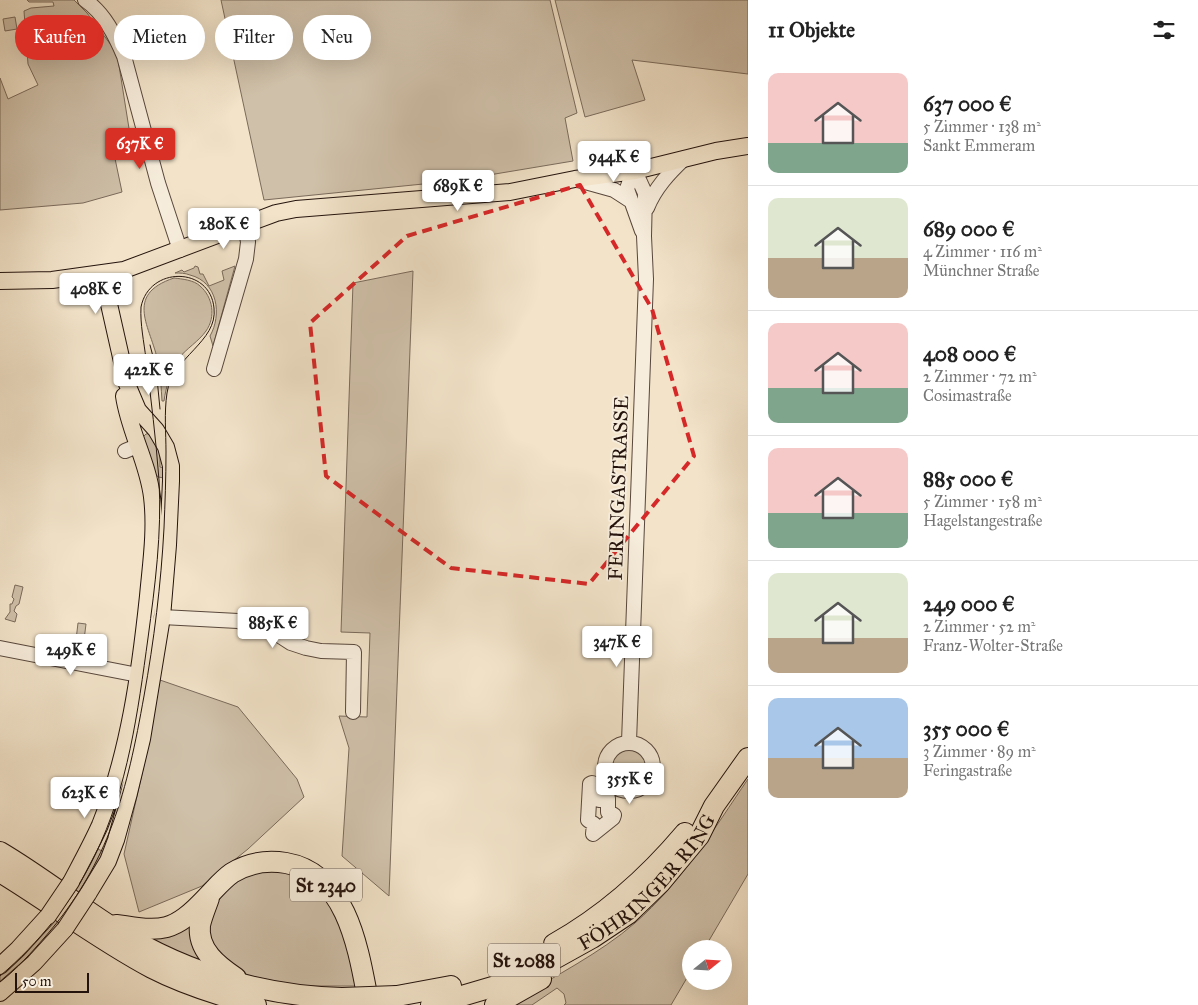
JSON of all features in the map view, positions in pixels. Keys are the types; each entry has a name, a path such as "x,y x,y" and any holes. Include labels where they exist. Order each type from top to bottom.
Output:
{"highway":[{"name":"FÖHRINGER RING","path":"431,1005 499,985 538,968 592,938 628,914 660,883 699,836 714,806 748,758"},
{"name":"FÖHRINGER RING","path":"105,931 153,968 208,992 253,996 292,995 342,998 397,996 445,988 495,972 533,956 569,936 634,886 714,806"},
{"name":"St 2088","path":"0,852 105,931"},
{"name":"St 2340","path":"105,931 151,930 169,927 183,920 221,882 242,868 267,862 291,864 316,876 327,886 338,901 347,918 360,959 369,1005"},
{"name":"St 2088","path":"0,872 105,931"},
{"name":"St 2340","path":"212,892 200,926 205,948 219,967 253,996"},
{"path":"495,1005 597,945 613,933 628,914"},
{"name":"FÖHRINGER RING","path":"105,931 136,942 182,965 253,996"},
{"path":"189,984 206,999 217,1005"}],"main road":[{"path":"0,281 52,280 124,270 276,213 296,209 510,192 575,179 635,172 685,158 748,146"},
{"path":"0,993 34,963 65,929 88,894 113,848 124,813 142,739 162,617 168,545 170,458 156,430 138,410 127,384 102,273"},
{"path":"0,966 48,916 71,882 92,844 112,789 126,736 138,674 148,600 153,542 153,512 149,480 132,446 124,396 127,384"},
{"path":"132,446 137,435 142,430 156,430"}],"street":[{"path":"85,0 104,18 124,56 158,183 180,250"},
{"name":"FERINGASTRASSE","path":"644,213 652,196 662,182 685,158"},
{"name":"FERINGASTRASSE","path":"635,172 627,189 644,236"},
{"name":"FERINGASTRASSE","path":"629,742 646,267 644,236 645,194 635,172"},
{"path":"575,179 614,190 630,201"},
{"path":"214,369 246,259 248,235 245,225"},
{"path":"162,617 238,620 274,632 291,643 306,648 320,651 354,652 353,712"},
{"path":"0,648 138,674"}],"highlighted area":[{"path":"580,185 652,309 694,456 589,584 451,568 326,476 310,323 407,236"}],"shaded area":[{"path":"27,0 74,0 88,15 24,15 24,11 31,8 54,6 53,2 29,2"},
{"path":"221,0 550,0 577,113 565,118 573,161 453,181 264,200 234,60 293,60 293,15 224,15"},
{"path":"555,0 748,0 748,74 632,60 645,100 585,117"},
{"path":"15,17 15,29 5,31 3,19"},
{"path":"104,36 114,49 114,60 118,60 131,141 113,149 122,192 83,203 0,210 0,78 8,99 38,85 28,60 104,60"},
{"path":"195,266 198,267 200,274 203,274 209,286 224,280 222,271 235,266 213,346 210,336 216,319 216,309 212,292 199,279 186,274 175,273 182,270 184,272"},
{"path":"413,271 389,896 342,856 349,748 339,716 367,717 370,633 341,632 353,283"},
{"path":"174,278 191,281 200,286 208,296 212,307 212,314 206,331 176,363 169,379 164,401 162,401 159,367 144,313 149,293 158,285"},
{"path":"146,434 156,435 160,467 164,468 164,478 158,477 155,473 141,439"},
{"path":"15,585 23,587 19,604 14,611 17,614 15,622 5,619 10,612 10,604 12,604 14,599 12,597"},
{"path":"78,623 86,624 84,640 76,640"},
{"path":"160,680 238,707 297,779 304,797 248,849 202,886 139,912 124,854 144,765"},
{"path":"629,750 641,755 646,767 641,779 629,784 617,779 612,767 617,755"},
{"path":"748,779 748,874 709,940 682,940 682,986 671,1005 564,1005 566,1003 564,994 557,988 532,1005 517,1005 516,1000 607,945 635,923 667,891 709,836"},
{"path":"93,847 107,853 74,908 304,1005 278,1002 224,990 72,911 0,989 0,972"},
{"path":"264,868 295,872 321,890 341,922 357,986 299,986 245,975 207,941 209,909 230,881"},
{"path":"193,916 212,968 139,935"}],"tram line":[{"path":"0,976 28,950 66,905 76,889 95,855 116,803 124,776 136,721 144,666 160,520 158,465 141,307 146,294 155,284 167,278 179,276 191,278 202,284 210,294 214,308 213,320 209,331 177,369 167,393 165,415 164,528 159,591 138,731 122,794 112,824 86,881 45,937 0,982"},
{"path":"150,345 156,368 160,409"}]}
